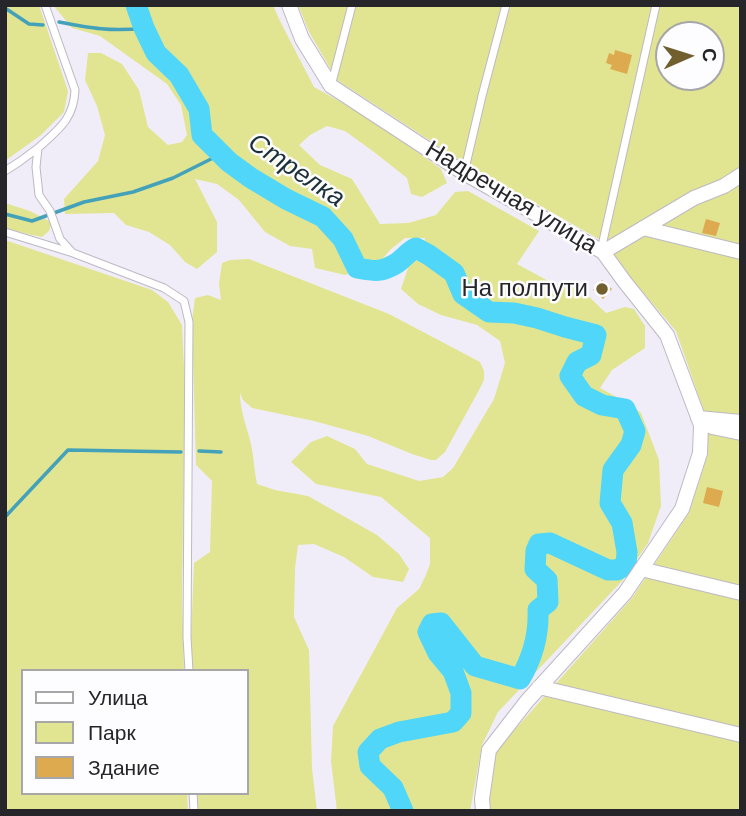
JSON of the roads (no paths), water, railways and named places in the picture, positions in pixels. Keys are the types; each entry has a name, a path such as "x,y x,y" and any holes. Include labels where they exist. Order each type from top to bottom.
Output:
{"street":[{"name":"Надречная улица","path":"289,5 302,38 331,86 464,173 602,251 667,335 699,421 700,453 682,509 625,593 527,701 489,750 482,799 483,811"},
{"path":"602,251 694,198 724,186 741,175"},
{"path":"643,228 741,253"},
{"path":"699,421 741,422"},
{"path":"699,421 741,433"},
{"path":"641,569 741,593"},
{"path":"540,687 741,735"}],"lane":[{"path":"5,171 38,148 67,119 74,105 75,90 45,5"},
{"path":"331,86 352,5"},
{"path":"464,173 506,5"},
{"path":"602,251 656,5"},
{"path":"38,148 36,167 40,195 50,211 60,239 73,253"},
{"path":"5,232 73,253 164,288 184,301 189,322 189,669"}],"waterway":[{"name":"Стрелка","path":"136,5 156,53 179,75 199,109 202,135 229,162 286,199 323,217 343,239 357,268 382,270 397,263 416,248 454,273 463,294 489,312 514,313 596,335 591,355 577,362 570,376 584,396 602,405 625,409 635,431 631,445 613,470 610,503 622,523 627,552 626,565 617,570 608,570 550,543 539,544 535,569 547,580 548,602 538,610 534,646 520,679 475,666 441,623 432,624 428,632 438,653 453,671 461,693 461,713 453,722 399,732 380,739 368,752 370,766 393,788 403,811"},
{"path":"5,8 29,24 43,25"},
{"path":"59,22 101,29 144,28"},
{"path":"5,214 32,221 84,202 133,192 173,178 221,154"},
{"path":"5,517 68,450 181,452"},
{"path":"199,451 221,452"}],"place":[{"name":"На полпути","path":"602,289"}]}
